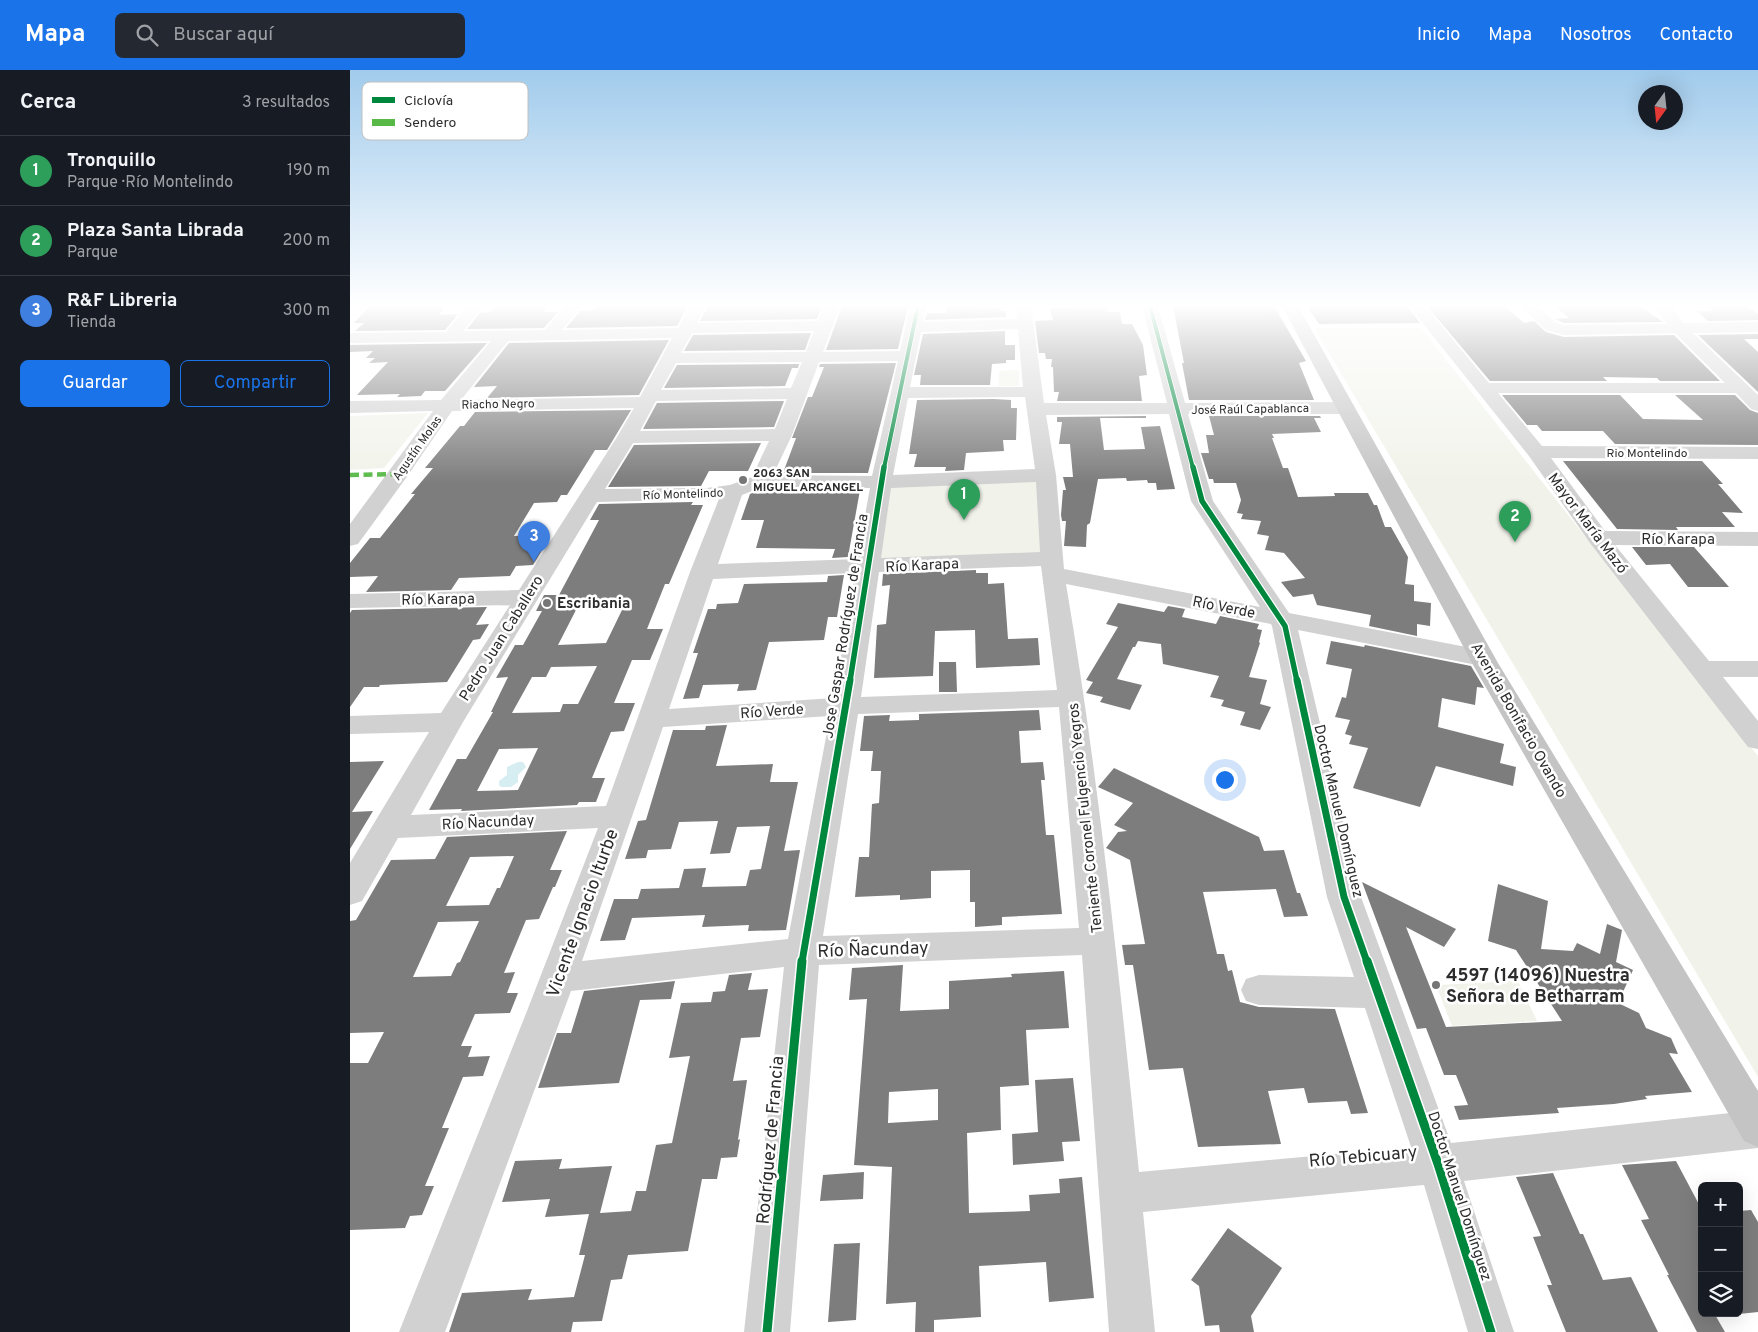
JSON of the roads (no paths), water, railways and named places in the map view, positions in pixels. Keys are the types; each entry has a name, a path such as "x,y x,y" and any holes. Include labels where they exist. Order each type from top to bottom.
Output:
{"main road":[{"name":"Avenida Bonifacio Ovando","path":"1321,365 1482,658 1758,1128"}],"street":[{"name":"Agustín Molas","path":"350,538 399,474 447,405 480,365"},
{"name":"Pedro Juan Caballero","path":"350,892 449,722 627,437 665,365"},
{"name":"Vicente Ignacio Iturbe","path":"422,1332 559,978 618,816 702,572 747,486 782,435 809,365"},
{"name":"Jose Gaspar Rodríguez de Francia","path":"803,951 846,706 866,568 881,482 906,365"},
{"name":"Teniente Coronel Fulgencio Yegros","path":"1030,365 1046,475 1053,566 1072,698 1098,941 1132,1332"},
{"name":"Doctor Manuel Domínguez","path":"1165,365 1206,509 1286,629 1344,896 1438,1164 1491,1332"},
{"name":"Mayor María Mazó","path":"1464,365 1536,452 1598,538 1758,740"},
{"path":"1717,365 1758,405"},
{"path":"1483,388 1740,388"},
{"name":"Riacho Negro","path":"350,407 799,393"},
{"name":"José Raúl Capablanca","path":"900,393 1177,410 1344,408"},
{"path":"627,437 782,435"},
{"name":"Rio Montelindo","path":"1536,452 1758,453"},
{"name":"Río Montelindo","path":"589,496 707,494 747,486 1046,475"},
{"name":"Río Karapa","path":"1598,538 1758,539"},
{"name":"Río Verde","path":"1053,566 1280,618 1482,658"},
{"name":"Río Karapa","path":"702,572 1053,566"},
{"name":"Río Karapa","path":"350,601 527,597"},
{"path":"1701,669 1758,669"},
{"name":"Río Verde","path":"651,719 846,706 1072,698"},
{"path":"350,725 449,722"},
{"name":"Río Ñacunday","path":"388,827 618,816"},
{"name":"Río Ñacunday","path":"559,978 803,951 1098,941"},
{"name":"Rodríguez de Francia","path":"767,1332 803,951"},
{"path":"1259,990 1378,993"},
{"name":"Río Tebicuary","path":"1120,1194 1438,1164 1758,1128"}],"water":[{"path":"523,762 526,767 518,775 518,782 511,787 501,787 499,781 507,775 507,767"}],"place":[{"name":"2063 SAN MIGUEL ARCANGEL","path":"743,480"},
{"name":"Tronquillo","path":"964,520"},
{"name":"Plaza Santa Librada","path":"1515,542"},
{"name":"R&F Libreria","path":"534,562"},
{"name":"Escribania","path":"547,603"},
{"name":"4597 (14096) Nuestra Señora de Betharram","path":"1436,985"}]}
